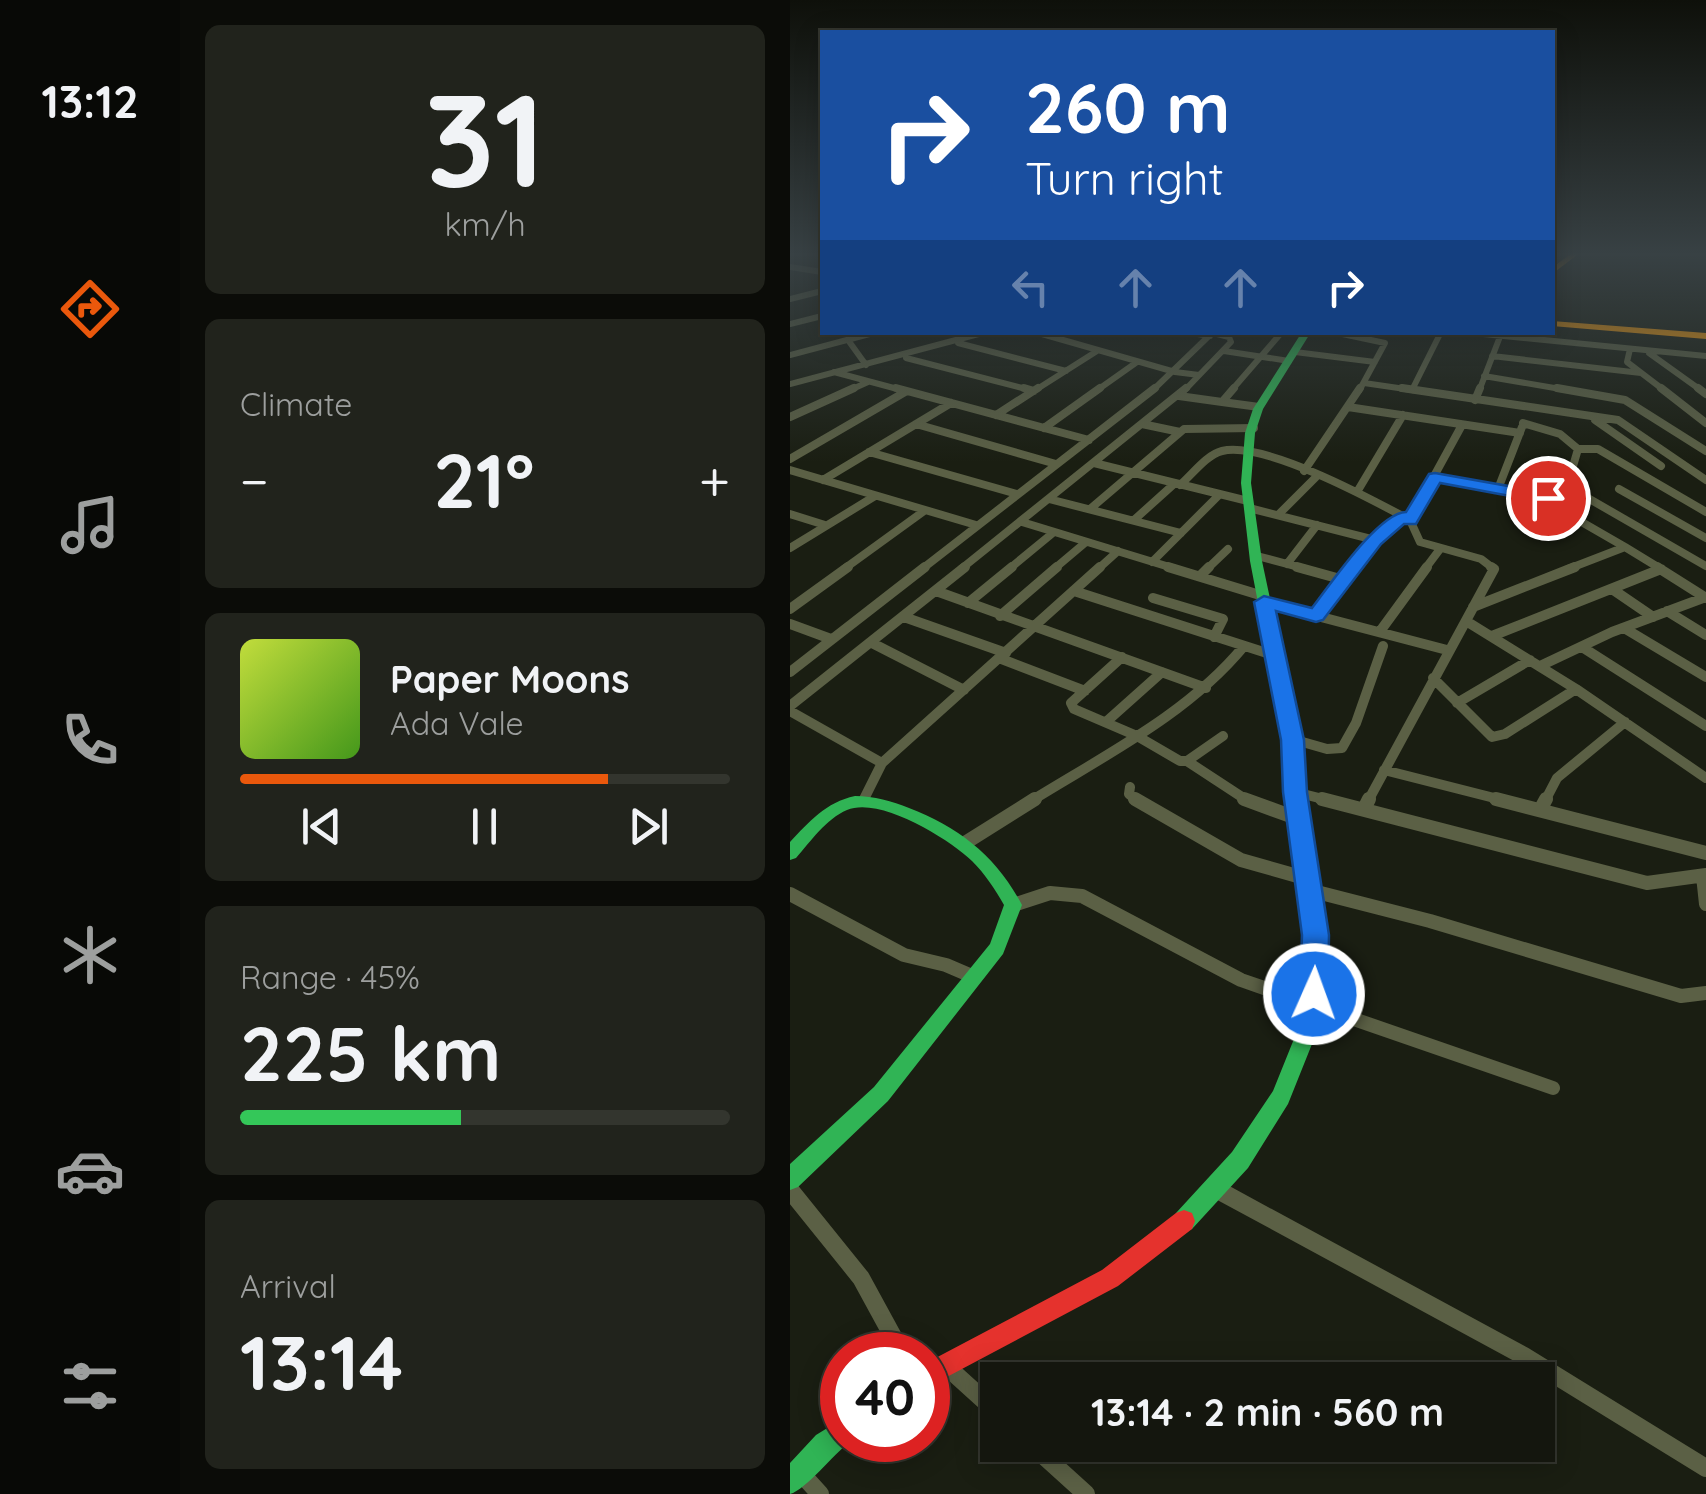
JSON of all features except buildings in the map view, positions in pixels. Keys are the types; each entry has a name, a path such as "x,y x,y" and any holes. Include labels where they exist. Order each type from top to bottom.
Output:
{"street":[{"path":"1555,326 1706,339"},
{"path":"790,356 866,335"},
{"path":"790,384 977,335"},
{"path":"1045,335 1199,376"},
{"path":"790,672 1090,440 1174,372 1211,335"},
{"path":"882,763 790,709 1179,396 1224,351 1231,338 1217,335"},
{"path":"1222,402 1280,335"},
{"path":"950,1362 1110,1276 1162,1240 1216,1189 1288,1085 1304,1040 1312,1004 1316,946 1295,792 1292,740 1272,654 1249,504 1248,451 1259,407 1305,335"},
{"path":"1349,335 1386,342"},
{"path":"1304,471 1364,383 1390,335"},
{"path":"1412,390 1440,335"},
{"path":"1475,400 1501,335 1706,356"},
{"path":"848,340 866,365"},
{"path":"956,342 1066,371"},
{"path":"1630,349 1627,362 1706,423"},
{"path":"1644,350 1706,394"},
{"path":"996,416 1096,351"},
{"path":"1224,351 1262,357 1375,362"},
{"path":"902,356 1034,391"},
{"path":"1492,356 1642,373"},
{"path":"1044,428 1137,362"},
{"path":"834,372 1090,440"},
{"path":"1484,376 1625,400 1706,452"},
{"path":"790,417 869,382"},
{"path":"1364,383 1628,424 1706,480"},
{"path":"790,459 905,392"},
{"path":"1179,396 1259,407"},
{"path":"823,480 951,403"},
{"path":"1348,407 1462,425 1560,434 1578,449 1598,448 1706,512"},
{"path":"1498,489 1527,408"},
{"path":"1357,492 1402,415"},
{"path":"1590,416 1661,466"},
{"path":"916,424 1056,464"},
{"path":"1142,424 1180,432"},
{"path":"1316,616 1375,540 1406,518 1435,478 1462,425"},
{"path":"1090,509 1180,432 1190,428 1254,428"},
{"path":"1690,440 1706,437"},
{"path":"1578,449 1562,497 1573,517 1706,598"},
{"path":"1134,520 1220,452 1248,451 1357,492 1406,518 1419,542 1494,566 1364,810"},
{"path":"869,452 1017,494"},
{"path":"1094,463 1375,540"},
{"path":"790,470 976,525"},
{"path":"1278,515 1317,476"},
{"path":"1435,478 1498,489 1586,497 1706,566"},
{"path":"1619,489 1706,538"},
{"path":"1152,562 1218,495"},
{"path":"790,548 876,496"},
{"path":"1049,500 1180,533"},
{"path":"790,609 924,510"},
{"path":"790,514 825,525"},
{"path":"1022,522 1316,616 1447,650"},
{"path":"1287,564 1316,525"},
{"path":"968,603 1054,532"},
{"path":"1000,616 1086,542"},
{"path":"1473,607 1625,547"},
{"path":"1200,576 1228,549"},
{"path":"1380,630 1440,549"},
{"path":"864,801 882,763 1118,551"},
{"path":"1257,556 1344,580"},
{"path":"1492,636 1661,568"},
{"path":"1612,589 1653,617"},
{"path":"936,591 1206,688"},
{"path":"1074,591 1272,654"},
{"path":"1153,598 1223,619 1214,637"},
{"path":"1457,703 1535,663 1706,598"},
{"path":"1667,611 1706,635"},
{"path":"904,617 1085,691"},
{"path":"1466,621 1576,689 1706,778"},
{"path":"790,624 831,640"},
{"path":"1624,628 1706,677"},
{"path":"872,643 964,690"},
{"path":"964,843 1137,736 1206,688 1244,646"},
{"path":"1292,740 1327,750 1342,748 1356,722 1383,646"},
{"path":"1582,647 1706,726"},
{"path":"1122,657 1071,706 1137,736 1170,758 1187,761 1249,802 1299,818"},
{"path":"1106,722 1162,672"},
{"path":"1432,678 1488,736 1498,737 1576,689"},
{"path":"1540,810 1558,778 1624,722"},
{"path":"1187,761 1224,736"},
{"path":"1384,770 1706,853"},
{"path":"1130,787 1130,795 1139,802 1228,853 1268,870 1681,996 1706,993"},
{"path":"1295,792 1647,883 1704,875 1706,904"},
{"path":"790,853 843,806 864,801 912,816 964,843 1004,885 1013,906 997,948 881,1094 790,1178"},
{"path":"1013,906 1050,892 1082,896 1241,980 1553,1088"},
{"path":"790,894 904,954 946,964 974,977"},
{"path":"1216,1189 1304,1242 1526,1357 1706,1468"},
{"path":"790,1190 861,1278 890,1332"},
{"path":"950,1380 980,1401"},
{"path":"820,1450 795,1477 820,1494"},
{"path":"1051,1462 1086,1494"}],"traffic: fast":[{"path":"1184,1221 1240,1160 1281,1097 1308,1029 1314,993 1314,933 1294,749 1256,561 1246,483 1250,433 1258,409 1305,335"},
{"path":"790,853 840,806 855,802 878,804 932,825 964,845 992,871 1013,905 997,948 881,1094 790,1179"},
{"path":"790,1482 820,1449"}],"traffic: slow":[{"path":"1555,323 1706,336"}],"traffic: jam":[{"path":"950,1363 1110,1278 1184,1221"}],"route":[{"path":"1314,994 1315,935 1295,792 1292,740 1264,602 1316,616 1375,540 1403,516 1410,520 1435,478 1548,498"}]}
